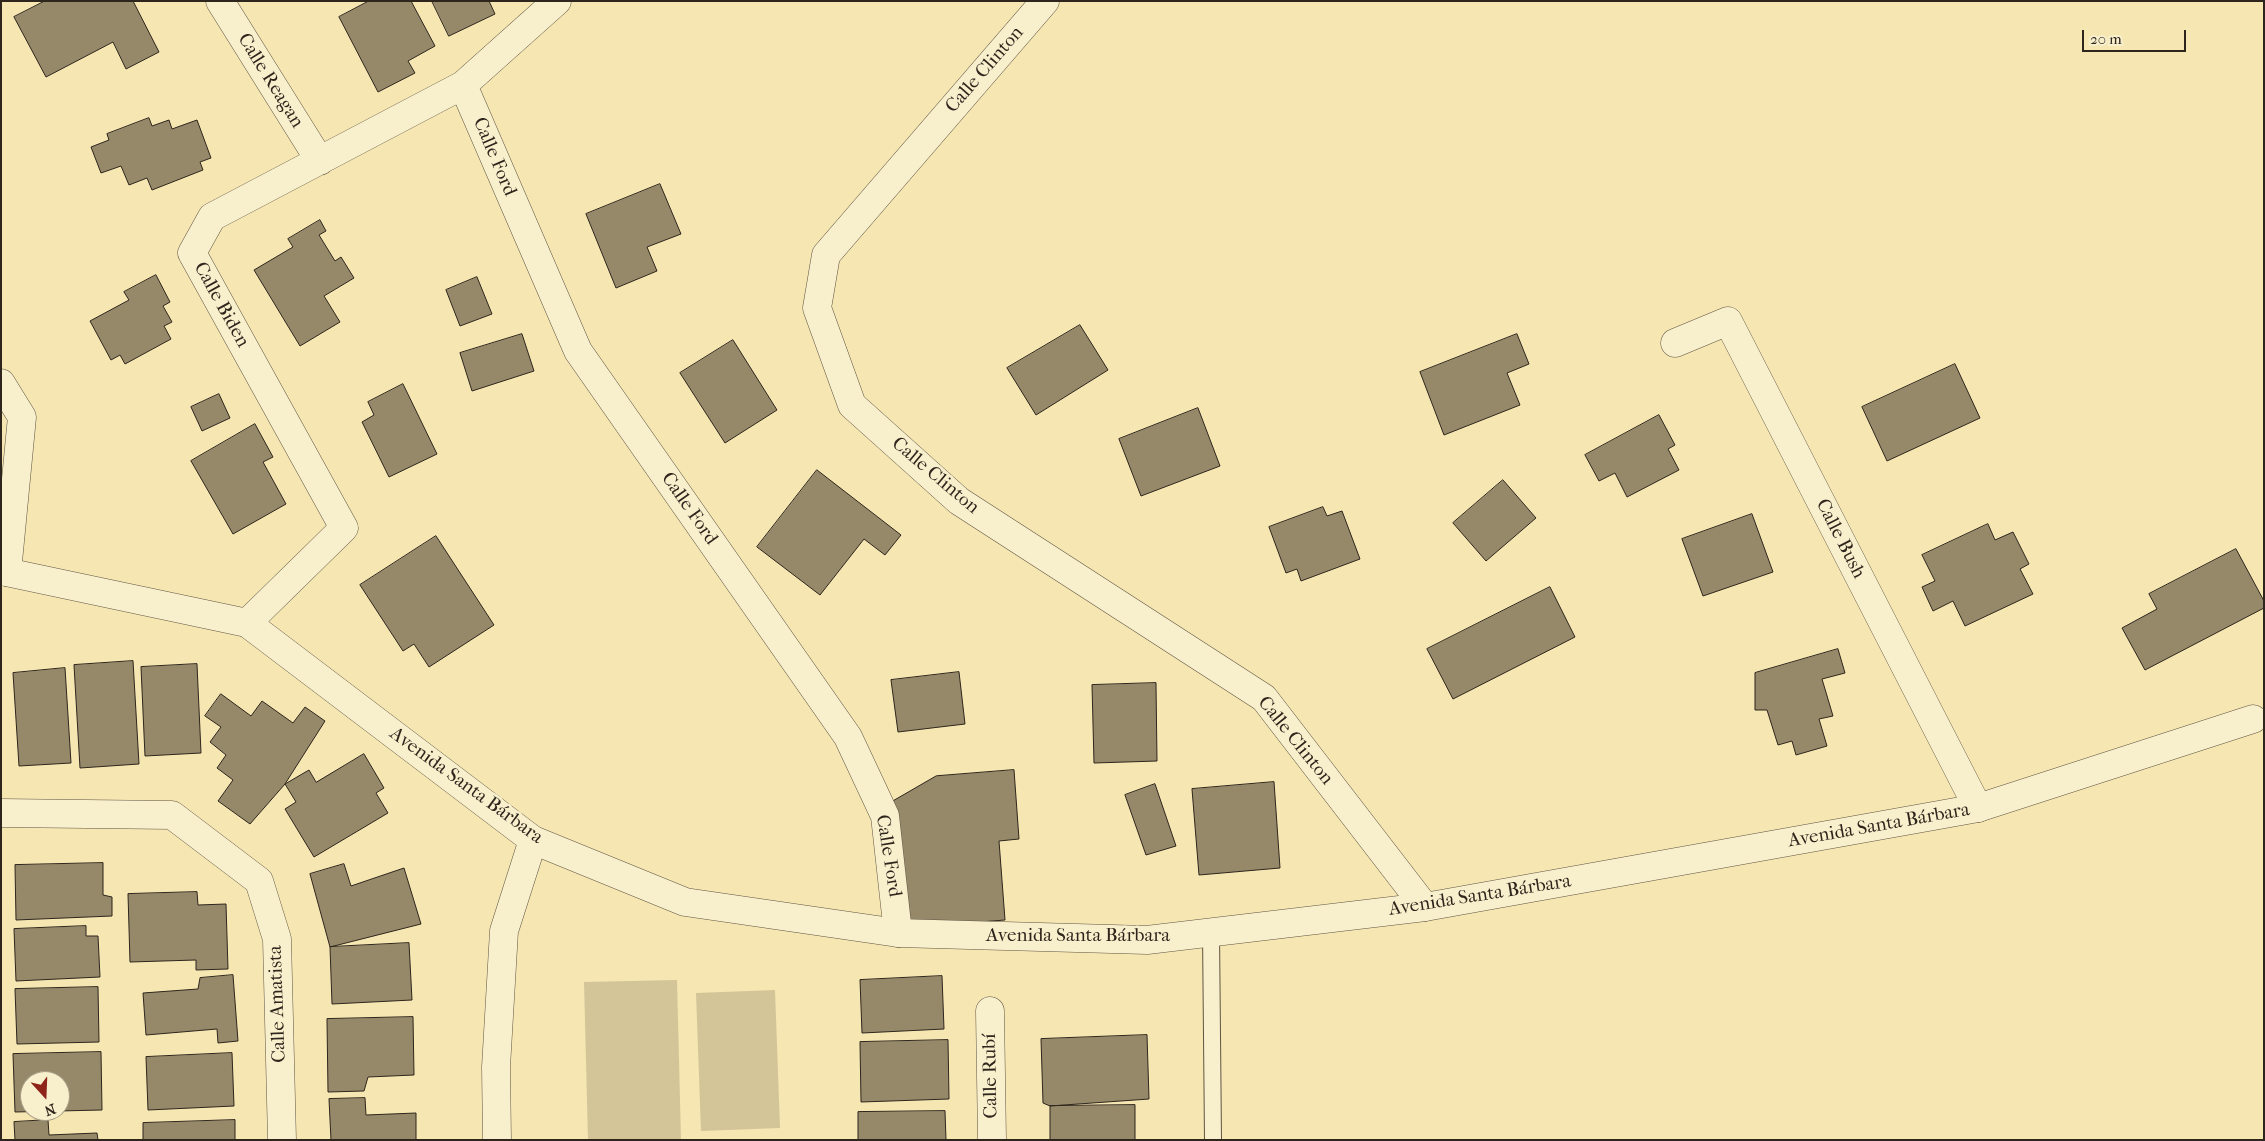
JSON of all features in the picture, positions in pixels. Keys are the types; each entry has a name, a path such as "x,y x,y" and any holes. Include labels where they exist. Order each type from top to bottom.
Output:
{"street":[{"name":"Calle Reagan","path":"220,1 320,160"},
{"name":"Calle Biden","path":"247,623 344,528 192,253 212,217 463,85 557,1"},
{"name":"Calle Clinton","path":"1045,1 826,255 817,308 852,405 959,501 1264,698 1425,907"},
{"name":"Calle Ford","path":"463,85 578,350 848,737 885,816 898,933"},
{"name":"Calle Bush","path":"1675,342 1728,321 1978,808"},
{"path":"1,382 22,417 4,571"},
{"name":"Avenida Santa Bárbara","path":"4,571 247,623 533,840 685,902 898,933 1147,940 1425,907 1978,808 2253,719"},
{"name":"Calle Amatista","path":"1,813 172,815 259,881 277,939 282,1140"},
{"path":"498,1140 496,1067 504,931 533,840"},
{"name":"Calle Rubí","path":"990,1012 992,1140"}],"lane":[{"path":"1211,932 1213,1140"}],"shaded area":[{"path":"677,980 681,1140 588,1140 584,982"},
{"path":"775,990 780,1128 701,1131 696,993"}],"building":[{"path":"45,1 133,1 159,52 126,69 113,42 46,77 14,17"},
{"path":"369,1 411,1 435,46 408,61 415,73 378,92 339,17"},
{"path":"432,1 489,1 495,14 449,36"},
{"path":"149,118 152,126 169,120 172,129 197,120 211,158 200,162 203,170 152,190 147,178 129,185 121,166 101,173 91,147 109,140 107,134"},
{"path":"660,184 681,234 647,247 657,271 616,288 586,214"},
{"path":"320,220 326,231 319,235 335,261 341,257 354,278 324,296 340,322 300,346 254,270 293,247 288,239"},
{"path":"156,275 170,302 163,306 172,322 164,326 171,339 125,364 120,355 111,360 90,321 129,300 124,292"},
{"path":"477,277 492,314 460,326 446,290"},
{"path":"1080,325 1108,370 1036,415 1007,368"},
{"path":"522,334 534,371 472,391 460,353"},
{"path":"1517,334 1529,364 1507,373 1520,405 1444,435 1420,372"},
{"path":"733,340 777,410 725,443 680,373"},
{"path":"1955,364 1980,418 1887,461 1862,407"},
{"path":"403,384 437,454 389,477 362,422 374,415 368,402"},
{"path":"219,394 230,418 202,431 191,407"},
{"path":"1198,408 1220,466 1141,496 1119,439"},
{"path":"1659,415 1675,445 1668,449 1679,470 1627,497 1615,473 1599,481 1585,455"},
{"path":"255,424 273,457 263,462 286,504 233,534 191,461"},
{"path":"817,470 901,535 885,555 864,539 820,595 757,547"},
{"path":"1503,480 1536,518 1486,561 1453,523"},
{"path":"1323,507 1327,516 1342,511 1360,559 1301,581 1297,569 1286,573 1269,527"},
{"path":"1752,514 1773,572 1703,596 1682,539"},
{"path":"1988,524 1995,540 2013,532 2029,564 2020,569 2033,594 1965,626 1953,601 1933,611 1922,587 1935,581 1922,555"},
{"path":"436,536 494,625 429,667 414,644 403,651 360,585"},
{"path":"2236,549 2264,601 2264,608 2145,670 2122,628 2157,609 2149,594"},
{"path":"1550,587 1575,637 1453,699 1427,649"},
{"path":"1838,649 1845,673 1822,679 1833,716 1819,719 1827,746 1796,755 1792,741 1778,745 1767,710 1755,710 1755,673"},
{"path":"133,661 139,764 80,768 74,665"},
{"path":"197,664 201,753 145,756 141,667"},
{"path":"65,668 71,763 19,766 13,673"},
{"path":"959,672 965,724 898,732 891,680"},
{"path":"1156,683 1157,761 1094,763 1092,685"},
{"path":"221,694 251,716 262,701 293,723 305,707 325,721 285,784 250,824 218,801 233,780 217,768 226,755 210,742 221,727 205,716"},
{"path":"364,754 384,788 376,793 388,813 314,857 285,809 296,802 285,784 309,770 316,782"},
{"path":"1014,770 1019,839 999,841 1005,920 901,928 891,802 936,776"},
{"path":"1274,782 1280,868 1199,875 1192,789"},
{"path":"1155,784 1176,846 1146,855 1125,795"},
{"path":"103,863 103,895 112,897 112,916 16,920 15,865"},
{"path":"344,864 351,886 404,868 421,924 330,947 310,874"},
{"path":"197,892 198,905 226,904 228,969 196,970 196,960 130,962 128,894"},
{"path":"86,926 86,936 98,936 100,977 16,981 14,929"},
{"path":"409,943 412,1000 332,1004 330,947"},
{"path":"233,975 238,1041 218,1043 217,1029 146,1035 143,993 198,989 200,978"},
{"path":"942,976 944,1029 862,1033 860,980"},
{"path":"98,987 99,1042 17,1044 15,989"},
{"path":"413,1017 414,1075 368,1077 364,1091 328,1092 327,1019"},
{"path":"1147,1035 1149,1099 1050,1106 1043,1103 1041,1039"},
{"path":"948,1040 949,1099 861,1102 860,1042"},
{"path":"101,1052 102,1110 70,1111 70,1071 20,1071 20,1112 15,1112 13,1054"},
{"path":"232,1053 234,1106 148,1110 146,1057"},
{"path":"365,1098 366,1115 416,1113 416,1140 331,1140 329,1099"},
{"path":"1135,1105 1135,1140 1050,1140 1050,1106"},
{"path":"945,1111 946,1140 858,1140 858,1112"},
{"path":"235,1120 235,1140 143,1140 143,1123"},
{"path":"48,1121 49,1135 97,1133 98,1140 15,1140 14,1122"}]}
